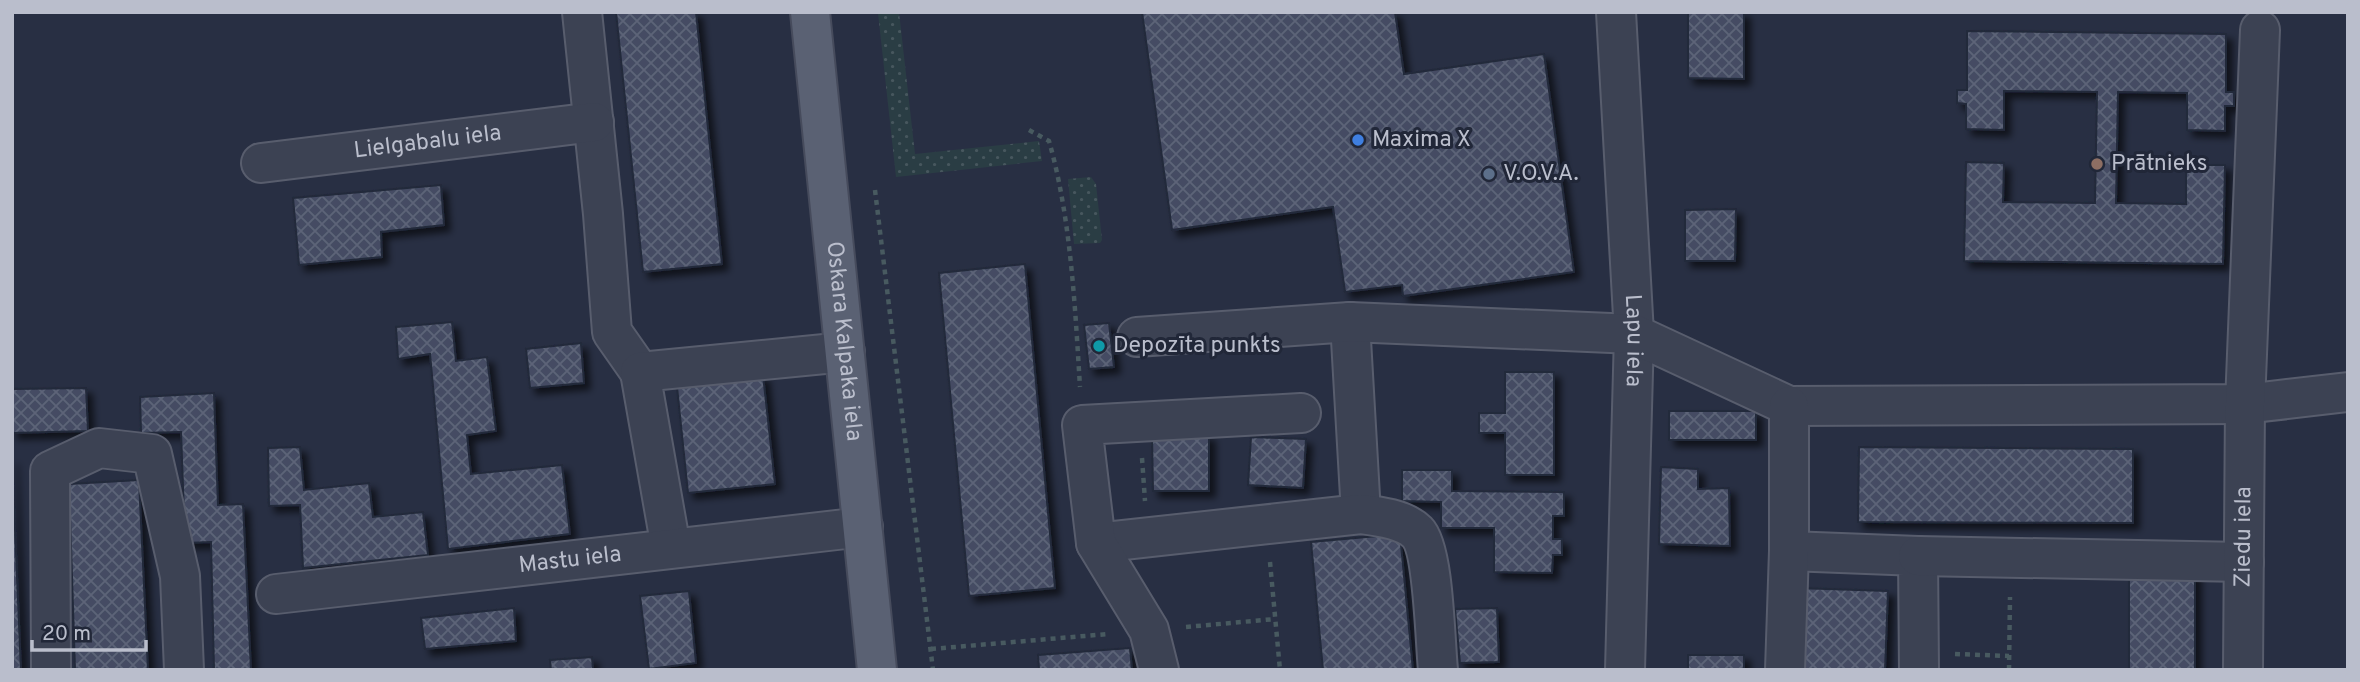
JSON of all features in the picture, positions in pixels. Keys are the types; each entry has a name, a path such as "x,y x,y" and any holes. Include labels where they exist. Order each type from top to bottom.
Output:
{"main road":[{"name":"Oskara Kalpaka iela","path":"810,12 877,670"}],"street":[{"path":"582,12 612,332 640,372 671,548"},
{"name":"Lapu iela","path":"1616,12 1634,334 1625,670"},
{"name":"Ziedu iela","path":"2243,670 2245,404 2260,30"},
{"name":"Lielgabalu iela","path":"261,163 594,122"},
{"path":"1350,322 1361,513"},
{"path":"1137,337 1350,322 1634,334 1789,405 2245,404 2348,392"},
{"path":"640,372 845,352"},
{"path":"1785,670 1789,551 1789,405"},
{"path":"1159,670 1149,630 1096,543 1082,425 1301,413"},
{"path":"51,670 50,471 99,448 152,454 180,576 184,670"},
{"path":"1096,543 1361,513 1391,518 1417,532 1428,556 1438,670"},
{"name":"Mastu iela","path":"276,594 863,527"},
{"path":"1789,551 2244,562"},
{"path":"1918,556 1919,670"}],"path":[{"path":"1028,130 1049,141 1057,169 1074,296 1082,425"},
{"path":"875,190 933,670"},
{"path":"1139,422 1147,537"},
{"path":"1267,523 1280,670"},
{"path":"2010,557 2010,670"}],"shaded area":[{"path":"899,12 915,154 1039,141 1042,161 896,177 878,13"},
{"path":"1091,177 1096,184 1102,240 1100,243 1074,244 1068,179"}],"building":[{"path":"616,12 696,12 722,264 643,272"},
{"name":"Maxima X","path":"1142,12 1395,12 1404,74 1544,54 1574,272 1403,296 1402,285 1345,292 1333,207 1172,230"},
{"path":"1688,12 1744,12 1744,79 1688,78"},
{"path":"1967,31 2226,34 2226,92 2234,92 2234,106 2225,106 2225,131 2187,130 2187,93 2118,92 2116,203 2186,204 2186,165 2225,165 2223,264 1964,261 1966,162 2004,163 2003,202 2095,203 2097,92 2004,91 2004,130 1966,129 1966,104 1957,103 1957,90 1967,90"},
{"path":"441,185 444,225 381,232 382,257 299,265 293,198"},
{"path":"1736,209 1735,261 1685,261 1685,210"},
{"path":"1025,264 1055,588 969,596 939,273"},
{"path":"452,322 456,361 487,357 496,431 467,435 471,474 562,465 570,534 448,549 430,354 398,359 396,327"},
{"name":"Depozīta punkts","path":"1109,323 1114,367 1089,369 1084,325"},
{"path":"581,343 584,383 530,388 526,349"},
{"path":"1505,372 1554,372 1554,475 1505,475 1505,433 1479,433 1479,413 1505,413"},
{"path":"763,375 775,484 688,493 677,387"},
{"path":"86,388 88,431 12,433 12,389"},
{"path":"214,393 218,505 243,504 251,670 214,670 211,542 185,543 181,432 141,433 140,397"},
{"path":"1669,411 1756,411 1756,440 1669,440"},
{"path":"1152,435 1209,435 1209,491 1153,491"},
{"path":"1251,437 1306,439 1303,488 1248,485"},
{"path":"300,447 304,490 369,483 373,517 423,512 428,555 303,568 300,505 269,506 268,448"},
{"path":"1859,447 2133,449 2133,523 1858,522"},
{"path":"12,458 21,670 12,670"},
{"path":"1661,467 1698,469 1698,489 1729,488 1730,546 1659,544"},
{"path":"1402,470 1452,470 1452,491 1564,492 1564,516 1553,516 1553,539 1562,539 1562,555 1553,555 1552,573 1494,572 1494,528 1441,528 1441,502 1402,501"},
{"path":"139,480 148,670 75,670 69,484"},
{"path":"1400,534 1413,670 1323,670 1311,542"},
{"path":"2129,566 2195,566 2195,670 2129,670"},
{"path":"1797,588 1888,591 1885,670 1795,670"},
{"path":"689,591 696,663 649,669 640,596"},
{"path":"514,608 516,641 425,649 421,618"},
{"path":"1497,608 1499,662 1460,663 1455,609"},
{"path":"1130,648 1132,670 1039,670 1038,655"},
{"path":"1688,655 1744,655 1744,670 1688,670"},
{"path":"592,657 593,670 551,670 550,660"}],"place":[{"name":"Maxima X","path":"1358,140"},
{"name":"Prātnieks","path":"2097,164"},
{"name":"V.O.V.A.","path":"1489,174"},
{"name":"Depozīta punkts","path":"1099,346"}]}
